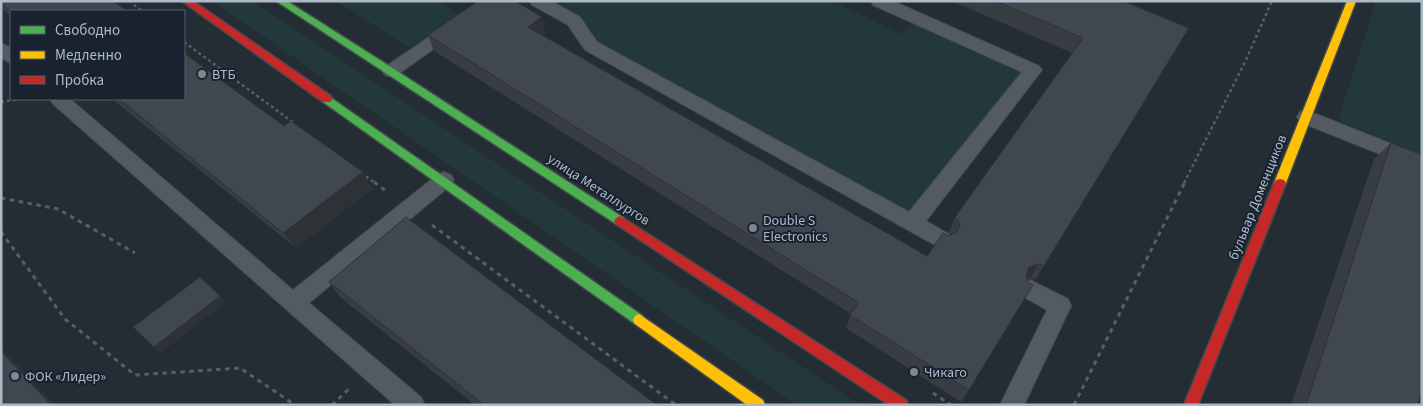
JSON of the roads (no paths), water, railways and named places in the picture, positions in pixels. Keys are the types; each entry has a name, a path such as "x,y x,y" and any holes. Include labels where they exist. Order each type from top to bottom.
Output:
{"street":[{"path":"186,1 444,180 758,405"},
{"name":"улица Металлургов","path":"280,1 391,71 901,405"},
{"name":"бульвар Доменщиков","path":"1191,405 1352,1"}],"lane":[{"path":"391,71 493,1"},
{"path":"538,1 574,21 591,46 942,240"},
{"path":"879,1 1033,70 912,223"},
{"path":"60,100 413,405"},
{"path":"1306,117 1422,164"},
{"path":"293,303 444,180"},
{"path":"1012,405 1060,306 1030,289"}],"place":[{"name":"ВТБ","path":"202,74"},
{"name":"Double S Electronics","path":"753,228"},
{"name":"Чикаго","path":"914,372"},
{"name":"ФОК «Лидер»","path":"15,376"}]}
